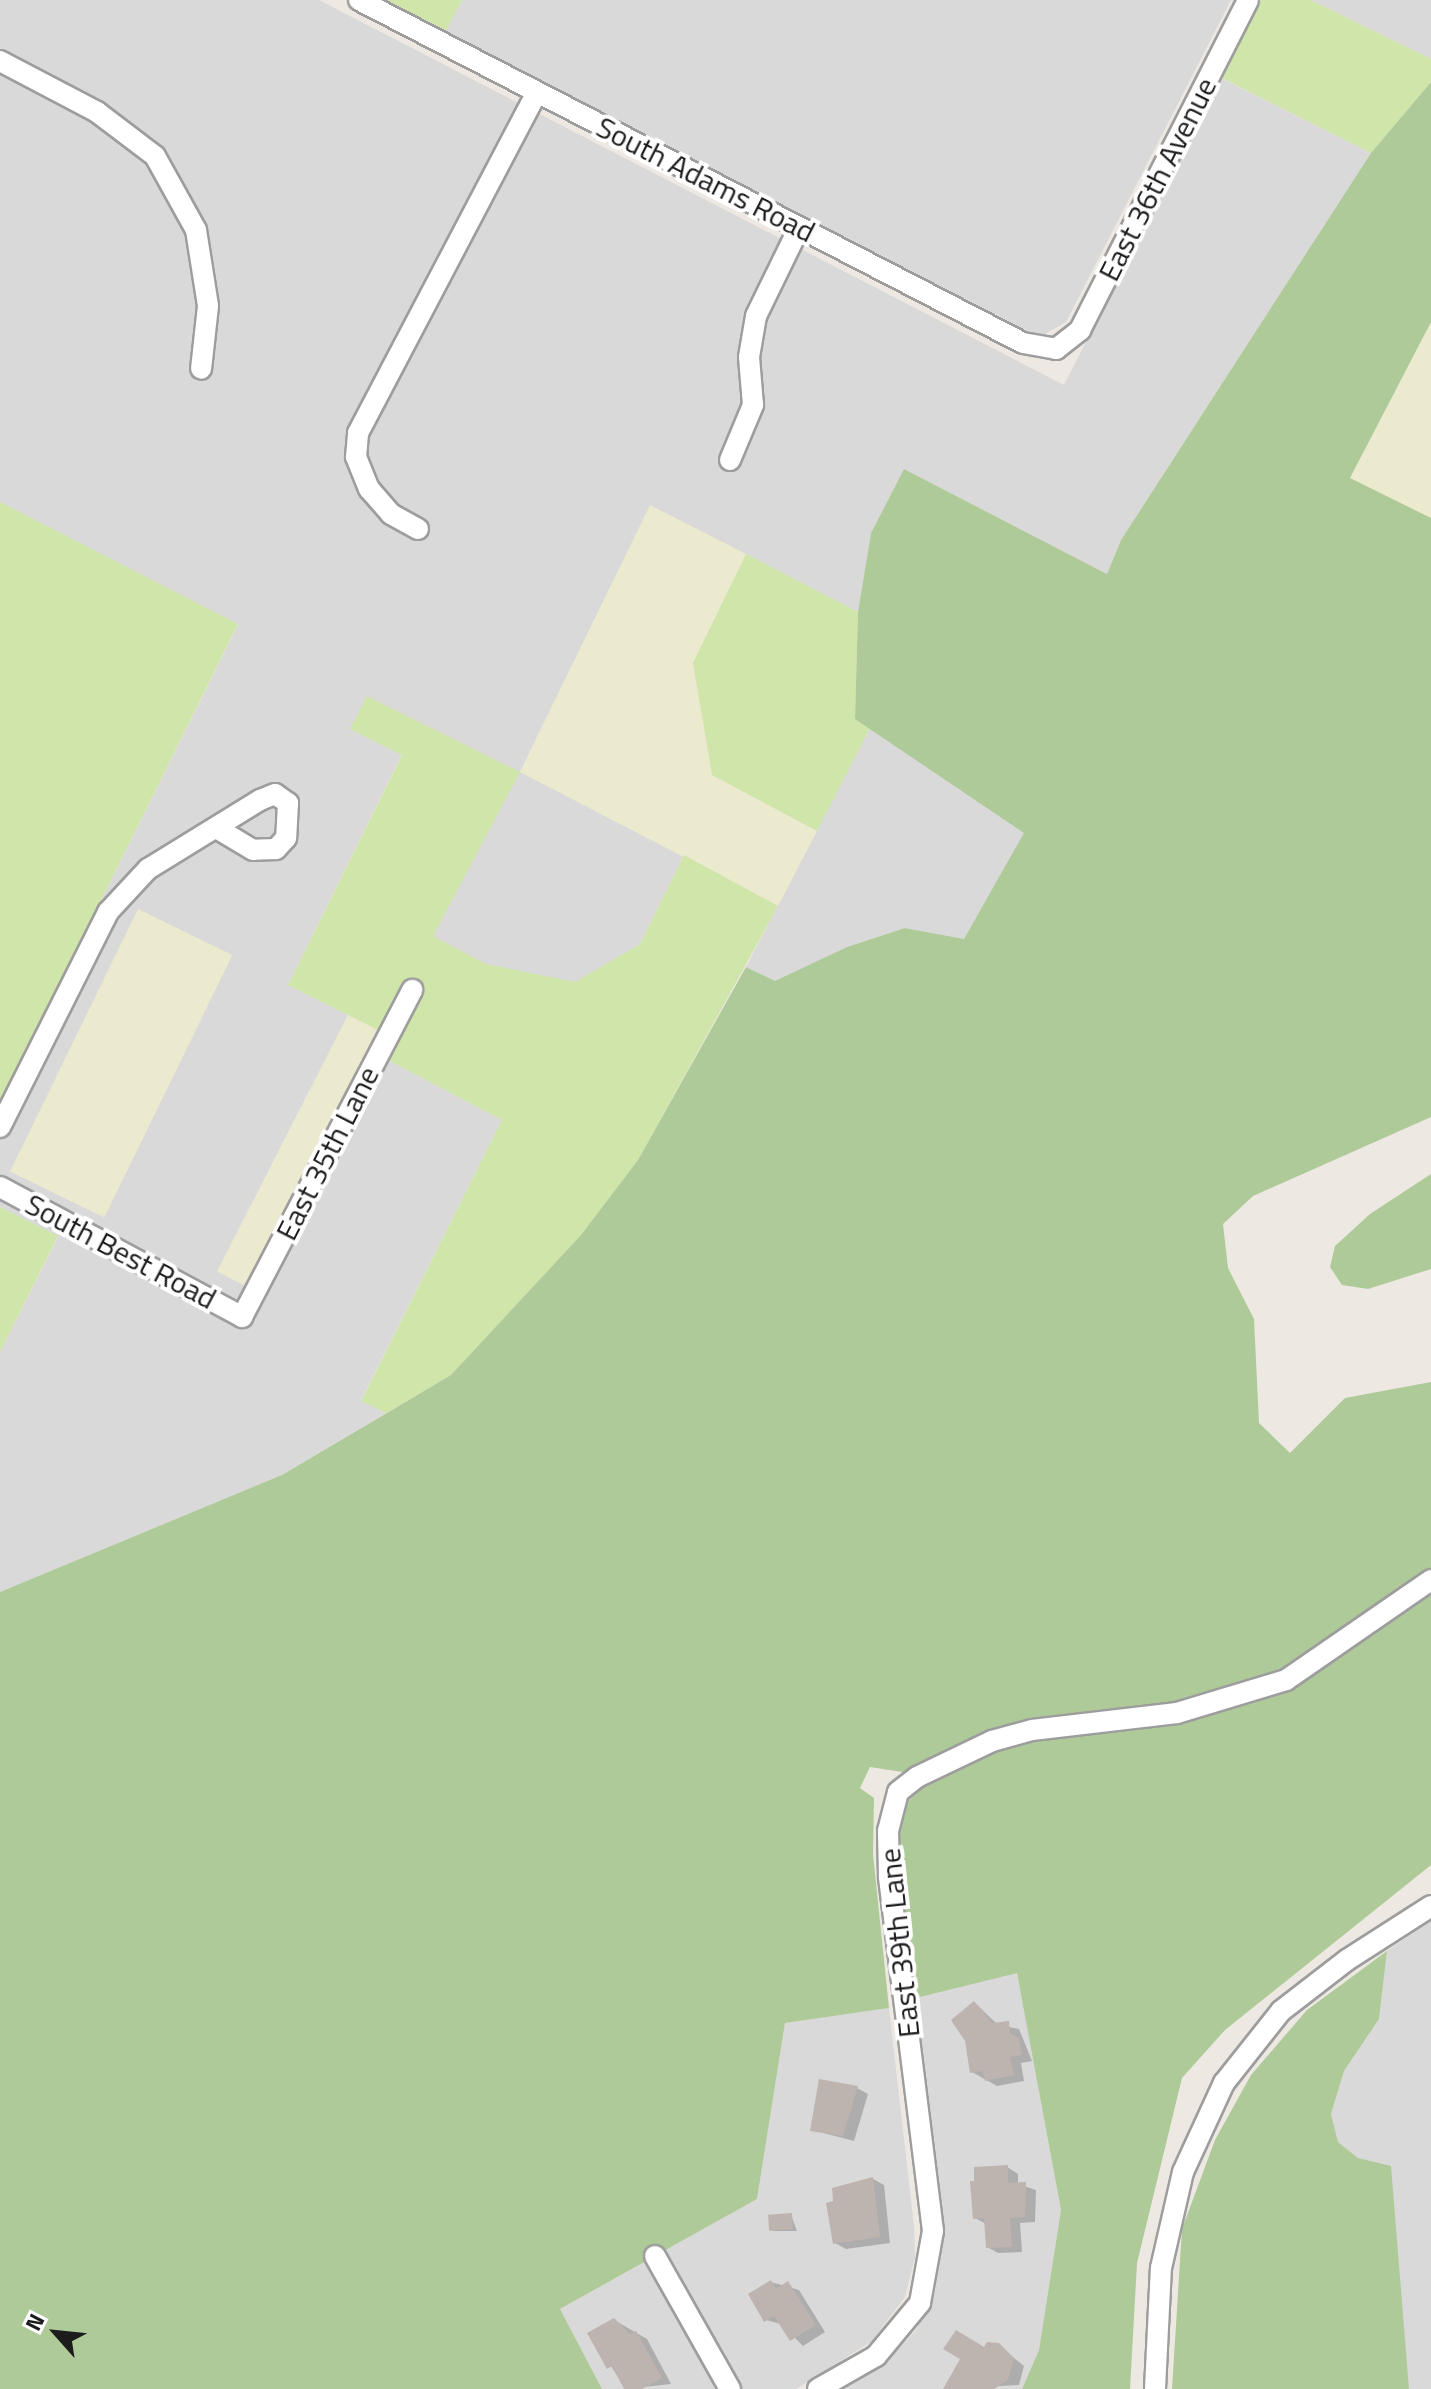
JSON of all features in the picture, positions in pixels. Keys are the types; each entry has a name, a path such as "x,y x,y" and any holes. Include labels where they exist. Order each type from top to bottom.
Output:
{"street":[{"name":"South Adams Road","path":"359,0 1023,343 1056,349"},
{"name":"East 36th Avenue","path":"1056,349 1080,330 1248,0"},
{"path":"0,61 97,112 155,156 196,230 208,306 201,369"},
{"path":"418,529 391,514 369,489 356,457 358,433 537,92"},
{"path":"730,460 753,405 750,336 799,228"},
{"path":"0,1127 108,912 148,869 218,829"},
{"name":"East 35th Lane","path":"242,1317 412,990"},
{"name":"South Best Road","path":"0,1187 242,1317"},
{"name":"East 39th Lane","path":"818,2389 876,2356 920,2303 933,2231 889,1876 888,1831 898,1792 917,1777 992,1741 1032,1730 1177,1713 1286,1680 1431,1580"},
{"path":"1155,2389 1167,2240 1183,2172 1224,2083 1281,2011 1347,1960 1431,1906"},
{"path":"655,2256 730,2389"}],"shaded area":[{"path":"0,0 319,0 1064,385 1221,78 1371,153 1121,540 1107,574 904,469 871,533 858,612 650,506 520,772 684,855 640,944 575,983 486,965 432,937 519,772 402,754 288,985 348,1015 217,1272 371,1051 502,1120 361,1400 386,1413 282,1475 0,1592 0,1352 58,1237 0,1207 0,1104 238,625 0,502"},
{"path":"462,0 1231,0 1066,322 1040,337 445,32"},
{"path":"1311,0 1431,0 1431,59"},
{"path":"1431,322 1431,518 1350,479"},
{"path":"650,505 746,554 693,664 712,775 817,831 778,906 520,772"},
{"path":"870,728 1025,833 964,939 905,928 847,947 775,982 746,967"},
{"path":"138,909 232,955 104,1217 10,1171"},
{"path":"348,1015 381,1032 250,1288 217,1272"},
{"path":"1431,1921 1431,2389 1409,2389 1358,2158 1338,2142 1331,2114 1344,2071 1379,2019 1387,1951"},
{"path":"1017,1972 1061,2210 1039,2350 1022,2389 839,2389 884,2365 916,2330 935,2291 940,2242 912,1999"},
{"path":"889,2008 914,2226 915,2257 905,2297 871,2342 796,2389 602,2389 560,2309 757,2199 785,2023"}],"green space":[{"path":"382,0 462,0 445,32"},
{"path":"1261,0 1311,0 1431,59 1431,82 1371,153 1222,78"},
{"path":"1431,82 1431,322 1350,478 1431,518 1431,1117 1253,1196 1223,1224 1228,1268 1254,1319 1259,1423 1290,1453 1345,1398 1431,1382 1431,1865 1225,2030 1182,2078 1137,2263 1130,2389 1022,2389 1039,2350 1061,2210 1017,1973 912,1999 894,1836 902,1806 935,1777 870,1767 860,1788 874,1798 873,1854 889,2008 785,2023 757,2199 560,2309 602,2389 0,2389 0,1592 282,1475 451,1375 581,1235 638,1160 746,967 775,981 847,947 905,928 964,939 1024,833 855,719 858,612 871,533 904,469 1107,574 1121,540 1371,153"},
{"path":"0,502 238,624 0,1104"},
{"path":"746,554 858,612 855,719 870,728 817,831 712,775 693,663"},
{"path":"367,696 520,772 433,936 486,964 575,982 640,944 684,855 778,906 638,1160 581,1235 451,1375 386,1413 361,1401 502,1120 371,1051 380,1031 288,985 402,755 350,729"},
{"path":"1431,1174 1431,1269 1368,1289 1342,1285 1330,1267 1335,1246 1370,1214"},
{"path":"0,1207 58,1236 0,1352"},
{"path":"1387,1951 1379,2019 1344,2071 1331,2114 1338,2142 1358,2158 1391,2166 1409,2389 1172,2389 1182,2229 1215,2140 1251,2075 1307,2010"}],"building":[{"path":"974,2001 992,2023 1009,2021 1010,2033 1019,2038 1022,2055 1010,2057 1014,2075 985,2081 983,2071 970,2073 965,2041 951,2020"},
{"path":"819,2079 858,2086 843,2136 810,2131"},
{"path":"1008,2165 1008,2183 1026,2182 1025,2217 1010,2218 1012,2247 986,2248 984,2218 973,2219 970,2181 974,2181 974,2167"},
{"path":"873,2177 880,2237 833,2244 826,2203 833,2201 832,2188"},
{"path":"792,2213 793,2229 769,2231 768,2215"},
{"path":"771,2280 776,2289 788,2281 816,2325 790,2341 774,2316 764,2322 748,2294"},
{"path":"614,2318 630,2334 636,2331 662,2378 642,2389 624,2389 612,2366 607,2369 587,2333"},
{"path":"956,2330 984,2347 987,2342 999,2343 1014,2358 1008,2380 994,2389 943,2389 960,2359 943,2349"}]}
